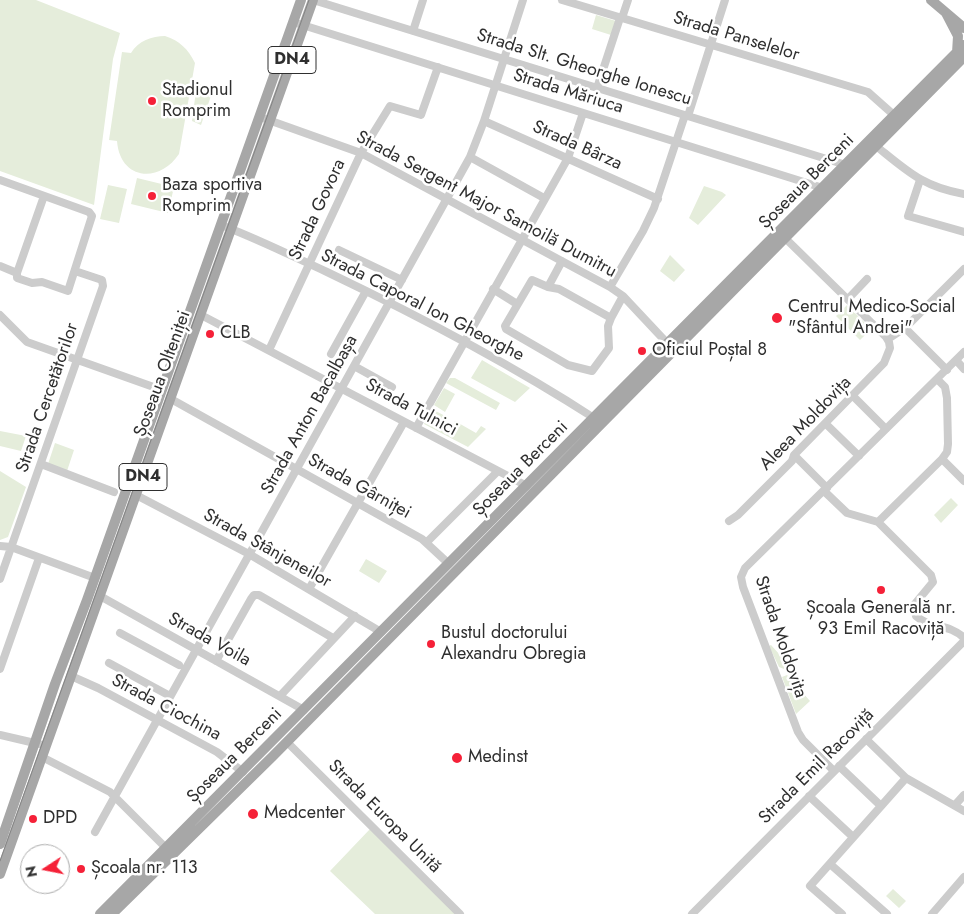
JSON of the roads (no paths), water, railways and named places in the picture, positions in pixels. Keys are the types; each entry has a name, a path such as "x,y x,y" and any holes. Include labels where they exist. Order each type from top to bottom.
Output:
{"main road":[{"name":"Șoseaua Olteniței","path":"0,844 301,0"},
{"name":"Șoseaua Olteniței","path":"0,874 313,0"},
{"path":"931,0 964,28"},
{"path":"946,12 958,36 960,56"},
{"name":"Șoseaua Berceni","path":"100,914 166,848 287,742 450,564 474,546 527,486 594,418 630,388 668,344 846,165 945,76 960,56 964,45"},
{"name":"Șoseaua Berceni","path":"112,914 208,813 243,772 381,632 403,617 630,388 786,238 960,56"},
{"path":"945,76 964,64"}],"street":[{"name":"Strada Slt. Gheorghe Ionescu","path":"313,0 846,165"},
{"path":"413,31 423,0"},
{"name":"Strada Anton Bacalbașa","path":"95,832 470,157 484,121 523,0"},
{"name":"Strada Panselelor","path":"562,0 868,92 898,119"},
{"path":"597,88 628,0"},
{"path":"610,287 643,231 658,199 725,0"},
{"path":"293,22 304,26"},
{"name":"Strada Măriuca","path":"304,26 823,188"},
{"name":"Strada Govora","path":"269,350 361,153 390,106 421,115 438,68"},
{"path":"416,428 568,158 583,113"},
{"name":"Strada Sergent Major Samoilă Dumitru","path":"260,117 361,153 610,287 623,296 668,344"},
{"name":"Strada Bârza","path":"484,121 658,199"},
{"path":"876,146 920,180 936,187 964,194"},
{"path":"470,157 544,198"},
{"path":"0,180 44,196 91,214 92,218 68,291 42,282 32,283 16,278 44,196"},
{"path":"920,180 908,216 964,232"},
{"name":"Strada Caporal Ion Gheorghe","path":"220,225 390,302 464,341 594,418"},
{"path":"786,238 888,339 905,328 964,268"},
{"path":"339,250 402,280"},
{"path":"548,287 562,261"},
{"path":"0,266 17,273"},
{"name":"Strada Cercetătorilor","path":"0,580 103,282 75,271"},
{"path":"848,299 867,279"},
{"path":"611,318 559,289 531,280 505,327 568,366 590,371 593,370 608,348 608,326 623,296"},
{"path":"493,289 517,304"},
{"path":"331,354 366,291"},
{"path":"0,315 27,342 162,390"},
{"name":"Strada Tulnici","path":"201,315 527,486"},
{"path":"905,328 947,370"},
{"name":"Aleea Moldovița","path":"729,521 738,515 792,461 794,455 886,360 890,348 888,339"},
{"name":"Strada Moldovița","path":"837,769 803,740 798,732 743,587 741,577 745,568 964,352"},
{"path":"956,360 964,369"},
{"path":"354,366 392,387"},
{"path":"878,522 947,452 947,398 945,387 937,379"},
{"path":"853,396 886,429"},
{"name":"Strada Gârniței","path":"171,399 427,542 450,564"},
{"path":"309,589 404,422"},
{"path":"826,424 859,456"},
{"path":"794,455 846,513 878,522 932,577 931,584 915,603 914,610 916,616 925,622 955,630 964,639"},
{"path":"942,459 964,481"},
{"path":"41,464 114,492"},
{"path":"427,542 498,471"},
{"name":"Strada Stânjeneilor","path":"136,495 250,554 381,632"},
{"path":"0,546 11,547 95,578"},
{"path":"0,668 39,558"},
{"path":"216,661 250,599 256,594 333,638"},
{"name":"Strada Voila","path":"100,596 304,710"},
{"path":"280,696 355,616"},
{"name":"Strada Voila","path":"120,633 179,665"},
{"name":"Strada Emil Racoviță","path":"692,914 964,639"},
{"path":"109,663 170,696"},
{"name":"Strada Ciochina","path":"71,676 98,688 225,757 243,772"},
{"path":"0,735 35,743 44,752 115,796 166,848"},
{"path":"866,739 906,778 964,811"},
{"name":"Strada Europa Unită","path":"287,742 460,914"},
{"path":"837,769 881,806"},
{"path":"842,914 810,886 906,778"},
{"path":"955,805 964,795"},
{"path":"809,796 853,837"},
{"path":"830,864 887,914"},
{"path":"932,914 964,877"}],"tram line":[{"path":"0,861 309,0"}],"place":[{"name":"Stadionul Romprim","path":"152,101"},
{"name":"Baza sportiva Romprim","path":"152,196"},
{"name":"Centrul Medico-Social \"Sfântul Andrei\"","path":"777,318"},
{"name":"CLB","path":"210,334"},
{"name":"Oficiul Poștal 8","path":"642,351"},
{"name":"Școala Generală nr. 93 Emil Racoviță","path":"881,590"},
{"name":"Bustul doctorului Alexandru Obregia","path":"431,644"},
{"name":"Medinst","path":"457,758"},
{"name":"Medcenter","path":"253,814"},
{"name":"DPD","path":"33,819"},
{"name":"Școala nr. 113","path":"81,869"}]}
